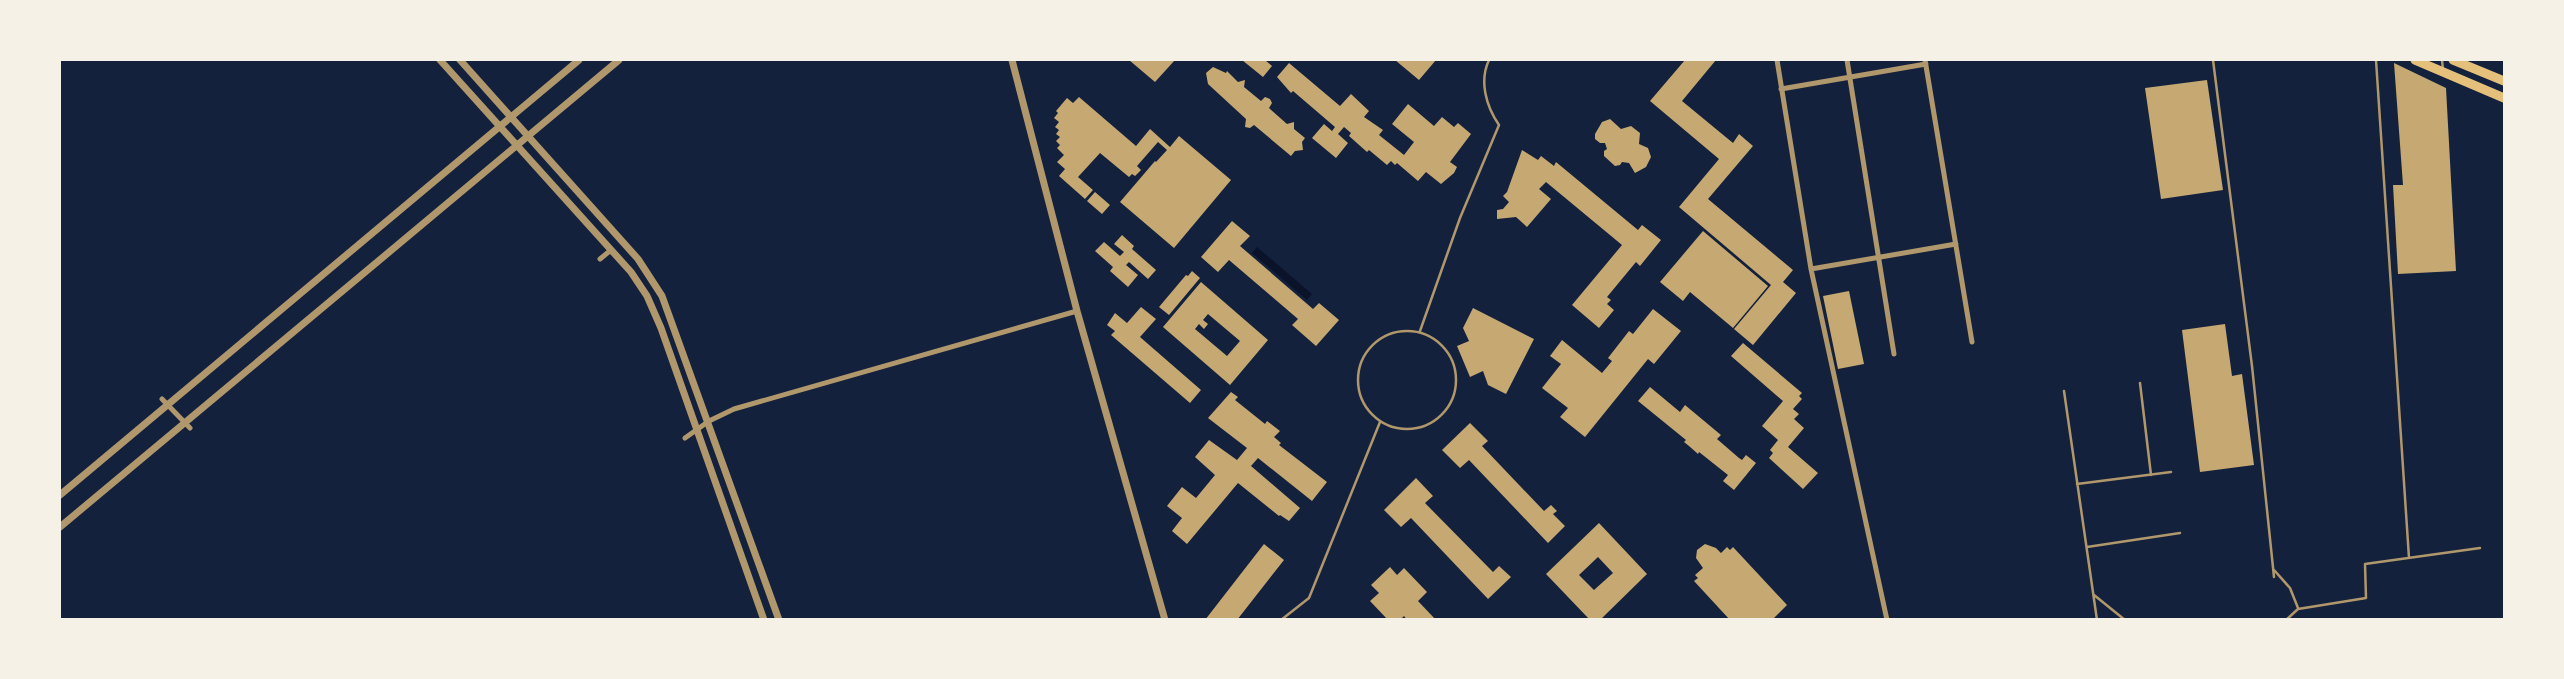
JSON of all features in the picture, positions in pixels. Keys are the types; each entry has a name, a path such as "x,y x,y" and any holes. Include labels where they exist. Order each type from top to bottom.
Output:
{"main road":[{"path":"2415,60 2504,98"},
{"path":"2453,60 2504,81"}],"street":[{"path":"440,60 631,272 650,302 764,620"},
{"path":"460,60 638,259 654,282 669,311 779,620"},
{"path":"60,495 165,402 579,60"},
{"path":"60,527 187,425 619,60"},
{"path":"1012,60 1077,311 1165,620"},
{"path":"1777,60 1811,270 1887,620"},
{"path":"1847,60 1894,354"},
{"path":"1782,89 1925,62 1972,342"},
{"path":"1811,270 1956,244"},
{"path":"600,259 611,250"},
{"path":"685,438 709,421 734,409 1077,311"},
{"path":"165,402 187,425"}],"lane":[{"path":"1420,332 1460,218 1499,125 1492,115 1485,94 1484,78 1489,60"},
{"path":"2213,60 2252,366 2274,577 2273,568 2290,588 2298,609"},
{"path":"2376,60 2409,558"},
{"path":"2442,60 2443,71"},
{"path":"1406,331 1420,332 1435,340 1449,355 1455,374 1454,395 1440,416 1419,428 1394,428 1380,422 1363,403 1358,391 1357,375 1362,359 1381,338 1406,331"},
{"path":"2140,383 2151,475"},
{"path":"2064,391 2097,620"},
{"path":"1282,620 1308,598 1380,422"},
{"path":"2077,484 2171,472"},
{"path":"2087,547 2180,533"},
{"path":"2286,620 2298,609 2366,598 2365,564 2480,548"},
{"path":"2094,595 2125,620"}],"water":[{"path":"1257,247 1312,294 1307,300 1252,253"}],"building":[{"path":"1129,60 1175,60 1155,82"},
{"path":"1242,60 1265,60 1272,66 1263,77"},
{"path":"1395,60 1436,60 1419,80"},
{"path":"1685,60 1716,60 1682,101 1733,143 1739,134 1753,146 1708,199 1793,270 1783,282 1796,293 1753,345 1734,329 1771,285 1679,207 1719,159 1650,101"},
{"path":"1289,63 1340,106 1351,94 1369,111 1364,117 1383,130 1379,135 1404,155 1414,142 1392,124 1408,104 1434,126 1442,117 1454,127 1458,123 1471,134 1450,162 1457,167 1454,173 1441,184 1426,172 1418,181 1397,163 1395,165 1391,161 1387,165 1369,150 1367,152 1349,136 1351,133 1344,127 1338,134 1348,143 1336,158 1312,138 1324,124 1332,131 1335,127 1293,91 1291,93 1277,77"},
{"path":"2394,63 2446,88 2456,271 2398,274 2393,185 2403,185"},
{"path":"1213,67 1226,73 1227,71 1238,82 1245,80 1244,87 1261,101 1265,97 1270,99 1272,103 1269,108 1287,124 1294,122 1294,129 1305,138 1302,142 1303,150 1295,151 1291,156 1254,125 1245,127 1246,119 1208,84 1206,73"},
{"path":"2207,80 2223,190 2161,199 2145,88"},
{"path":"1079,97 1136,146 1150,129 1170,147 1179,136 1231,180 1174,248 1120,202 1167,150 1158,142 1137,166 1141,170 1135,176 1132,174 1129,177 1100,153 1078,177 1093,190 1085,199 1059,176 1065,169 1057,162 1064,155 1057,148 1060,145 1056,141 1060,137 1056,134 1059,130 1055,127 1059,122 1054,118 1058,113 1056,111 1067,98 1073,103"},
{"path":"1610,119 1621,129 1631,126 1640,133 1639,144 1648,148 1651,157 1646,167 1635,173 1629,163 1622,162 1615,166 1604,156 1607,149 1605,143 1595,139 1595,134 1602,122"},
{"path":"1522,150 1538,160 1541,156 1554,166 1556,162 1638,230 1642,225 1661,240 1640,266 1636,262 1607,297 1611,300 1607,304 1614,310 1599,328 1572,305 1622,245 1546,182 1539,189 1551,199 1527,227 1516,217 1497,219 1497,210 1503,209 1509,202 1503,196 1507,192"},
{"path":"1095,192 1110,205 1102,214 1087,201"},
{"path":"1232,221 1250,236 1240,246 1313,309 1319,303 1339,320 1316,346 1292,325 1298,319 1229,260 1218,272 1201,257"},
{"path":"1703,231 1768,286 1733,328 1690,292 1683,301 1660,282"},
{"path":"1122,235 1134,246 1132,249 1156,270 1148,279 1129,262 1126,265 1138,275 1128,287 1110,271 1113,267 1095,251 1104,242 1120,256 1124,252 1114,244"},
{"path":"1192,271 1200,278 1169,315 1159,307"},
{"path":"1201,282 1268,340 1230,385 1163,327","holes":["1208,314 1240,341 1227,356 1195,329 1199,324 1204,329 1208,324 1203,320"]},
{"path":"1849,291 1864,364 1838,369 1823,296"},
{"path":"1141,307 1156,319 1140,337 1201,390 1190,403 1111,335 1115,331 1107,325 1115,313 1127,323"},
{"path":"1473,308 1534,339 1506,394 1488,385 1483,371 1470,377 1457,346 1469,341 1463,328"},
{"path":"1653,309 1681,331 1654,364 1648,359 1585,437 1560,417 1568,408 1542,388 1561,364 1550,356 1562,340 1602,373 1612,361 1608,358 1629,331 1633,334"},
{"path":"2225,324 2232,376 2242,374 2254,465 2200,472 2182,330"},
{"path":"1743,343 1802,393 1799,396 1802,399 1793,409 1799,414 1794,419 1804,428 1788,447 1818,473 1803,489 1769,458 1773,453 1770,450 1778,440 1762,426 1783,401 1731,356"},
{"path":"1650,387 1680,412 1685,405 1721,435 1717,439 1739,458 1742,460 1746,455 1756,463 1734,490 1723,481 1728,475 1699,452 1698,454 1684,442 1686,440 1638,401"},
{"path":"1231,392 1238,397 1235,400 1265,424 1267,421 1280,431 1274,437 1281,443 1279,445 1327,482 1312,501 1258,458 1251,466 1300,508 1289,521 1238,483 1187,544 1172,531 1182,518 1167,506 1182,487 1196,498 1215,475 1195,457 1209,440 1237,460 1247,448 1208,418"},
{"path":"1470,423 1488,441 1482,446 1544,511 1551,505 1557,511 1553,514 1565,526 1548,543 1469,460 1460,468 1442,450"},
{"path":"1416,478 1433,496 1425,503 1493,572 1499,566 1511,577 1488,599 1411,518 1401,527 1384,510"},
{"path":"1599,523 1647,574 1600,620 1590,620 1546,574","holes":["1598,557 1613,573 1594,590 1579,575"]},
{"path":"1264,544 1284,560 1237,620 1205,620"},
{"path":"1705,544 1721,553 1727,547 1730,550 1733,547 1787,605 1772,620 1730,620 1694,581 1698,578 1695,575 1703,568 1696,558 1697,550"},
{"path":"1390,567 1397,575 1404,568 1427,592 1418,601 1436,620 1407,620 1404,616 1400,620 1388,620 1370,601 1379,593 1371,585"}]}
